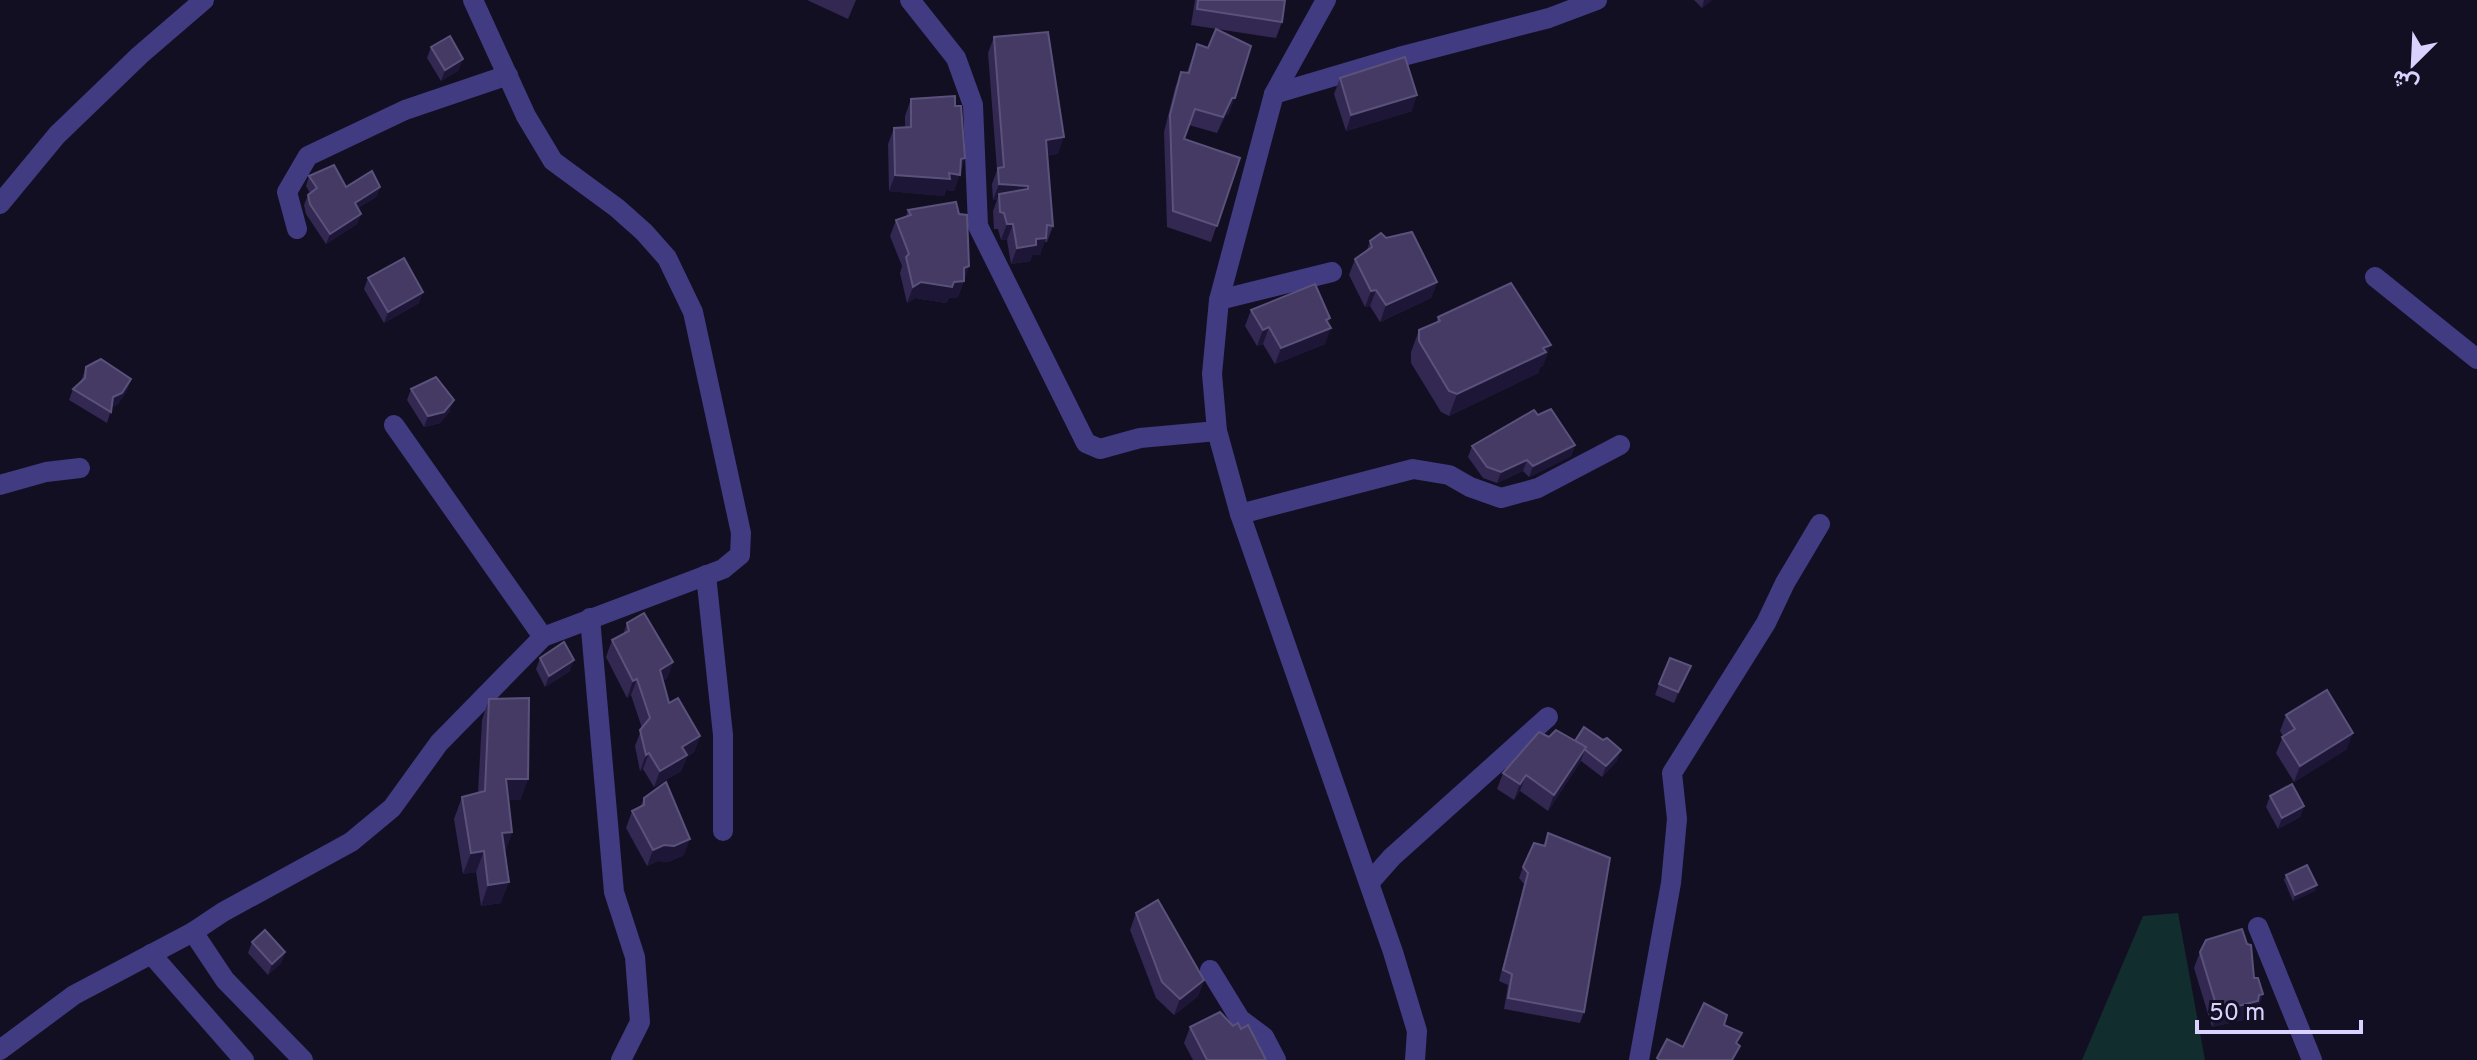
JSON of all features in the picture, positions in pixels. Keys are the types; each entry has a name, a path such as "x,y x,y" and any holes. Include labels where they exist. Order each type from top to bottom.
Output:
{"street":[{"path":"0,204 57,135 140,55 204,0"},
{"path":"4,1053 74,995 351,842 392,808 439,743 543,637 723,569 740,555 741,533 693,312 667,258 644,232 553,161 526,116 473,0"},
{"path":"910,0 956,58 973,105 978,226 1086,443 1100,449 1140,438 1217,431"},
{"path":"1326,0 1274,94 1219,300 1212,374 1217,431 1240,514 1369,883 1417,1031 1415,1060"},
{"path":"1274,94 1549,18 1597,0"},
{"path":"297,229 287,192 308,156 405,110 508,75"},
{"path":"1219,300 1332,272"},
{"path":"2375,277 2477,359"},
{"path":"394,425 543,637"},
{"path":"1240,514 1413,469 1449,475 1470,487 1501,498 1538,488 1620,445"},
{"path":"0,485 46,472 80,468"},
{"path":"1639,1060 1671,883 1677,819 1672,773 1766,623 1785,583 1820,524"},
{"path":"706,575 723,735 723,831"},
{"path":"590,618 614,892 635,957 640,1022 621,1060"},
{"path":"1369,883 1392,857 1548,717"},
{"path":"2258,927 2312,1060"},
{"path":"193,932 225,980 303,1060"},
{"path":"151,954 244,1060"},
{"path":"1210,970 1240,1019 1264,1037 1276,1060"}],"green space":[{"path":"2178,913 2205,1060 2082,1060 2143,916"}],"building":[{"path":"1198,0 1285,0 1282,22 1197,9"},
{"path":"1216,29 1251,46 1235,98 1232,98 1223,117 1195,109 1184,139 1240,158 1217,226 1173,211 1170,115 1181,72 1189,73 1197,44 1208,48"},
{"path":"1048,32 1064,137 1046,140 1053,226 1047,225 1046,238 1036,239 1036,245 1017,248 1013,224 1007,224 1004,213 1000,212 999,194 1028,189 1028,186 999,184 998,168 1004,167 994,37"},
{"path":"450,36 463,59 445,70 431,47"},
{"path":"1405,57 1417,95 1351,115 1340,78"},
{"path":"955,96 955,106 961,106 965,158 961,159 960,175 949,173 950,179 895,175 894,128 911,127 911,99"},
{"path":"334,165 346,187 372,171 380,187 355,203 361,214 330,234 310,204 308,195 317,188 309,176"},
{"path":"956,202 959,214 967,215 969,266 964,268 964,281 954,282 952,287 921,282 913,287 906,257 909,254 896,220 911,215 908,210"},
{"path":"1412,232 1437,282 1386,305 1376,290 1371,291 1355,259 1372,247 1370,241 1381,233 1386,238"},
{"path":"404,258 423,292 388,312 368,278"},
{"path":"1511,283 1551,345 1543,348 1546,352 1457,394 1449,391 1419,341 1419,330 1440,321 1438,317"},
{"path":"1315,284 1330,318 1326,320 1331,328 1281,348 1269,327 1263,330 1251,310"},
{"path":"101,359 131,379 122,393 113,397 111,412 73,389 85,378 86,367"},
{"path":"436,377 454,400 444,412 428,416 411,389"},
{"path":"1551,409 1575,445 1533,466 1527,460 1501,472 1487,467 1472,446 1534,410 1538,415"},
{"path":"644,613 673,662 660,670 669,703 678,698 700,736 682,747 687,755 660,771 649,753 646,755 640,730 650,718 637,679 633,681 612,640 629,631 627,623"},
{"path":"564,642 574,660 549,676 540,658"},
{"path":"1670,658 1691,666 1678,692 1659,684"},
{"path":"2327,690 2353,733 2300,766 2282,737 2295,729 2286,715"},
{"path":"529,698 528,779 506,779 512,832 502,833 509,882 488,885 484,851 471,853 462,797 485,791 489,699"},
{"path":"1584,727 1603,740 1607,738 1621,750 1606,766 1575,741"},
{"path":"1556,730 1586,747 1554,795 1526,775 1520,784 1503,773 1539,732 1549,737"},
{"path":"666,782 690,839 653,850 632,811 644,805 644,798"},
{"path":"2292,784 2304,806 2282,818 2270,796"},
{"path":"1548,833 1610,858 1584,1012 1508,998 1512,974 1503,970 1528,873 1523,867 1534,843 1545,846"},
{"path":"2307,865 2317,885 2295,895 2286,875"},
{"path":"1158,900 1204,980 1180,999 1162,982 1136,913"},
{"path":"2242,929 2247,944 2251,945 2254,978 2258,978 2263,994 2259,995 2258,1001 2218,1011 2200,952 2206,940"},
{"path":"265,930 285,952 272,964 252,942"},
{"path":"1704,1003 1727,1015 1724,1025 1742,1033 1736,1043 1740,1046 1732,1060 1659,1060 1657,1058 1667,1039 1683,1047"},
{"path":"1220,1012 1233,1026 1238,1023 1241,1029 1248,1025 1266,1060 1207,1060 1190,1027"}]}
